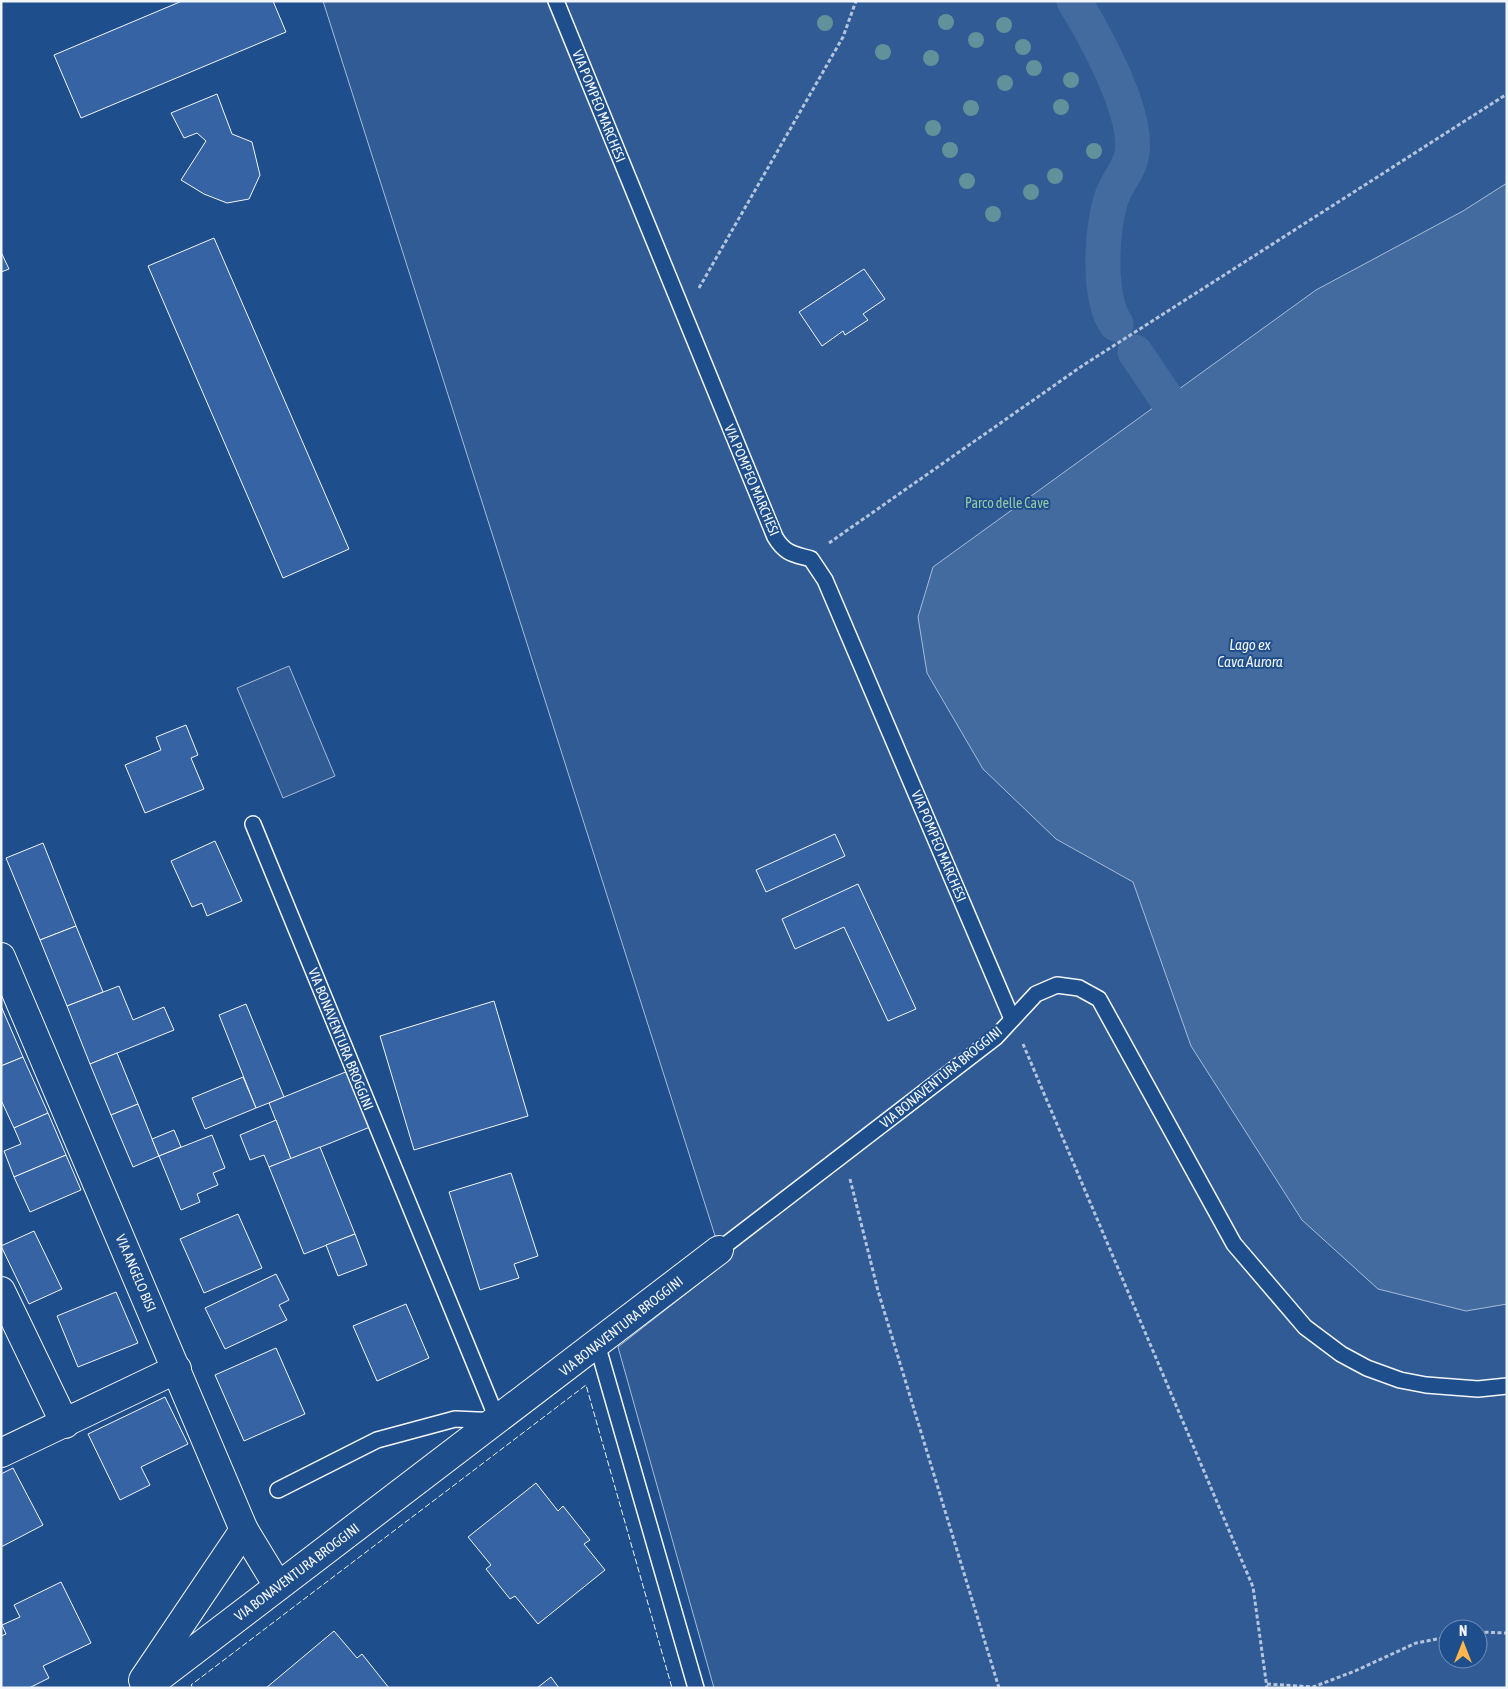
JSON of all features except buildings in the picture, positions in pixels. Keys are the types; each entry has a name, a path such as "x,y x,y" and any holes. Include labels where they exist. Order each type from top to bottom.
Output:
{"street":[{"name":"VIA ANGELO BISI","path":"1,957 244,1530 278,1586"},
{"name":"VIA BONAVENTURA BROGGINI","path":"145,1688 498,1421 719,1250"},
{"path":"1,1290 65,1424"},
{"path":"1,1453 177,1369"},
{"path":"138,1688 244,1530"}],"lane":[{"name":"VIA POMPEO MARCHESI","path":"556,1 775,537 793,555 808,558 825,580 1012,1019"},
{"name":"VIA BONAVENTURA BROGGINI","path":"253,824 498,1421"},
{"name":"VIA BONAVENTURA BROGGINI","path":"719,1250 996,1037 1036,994 1057,985 1079,988 1099,999 1234,1244 1305,1328 1341,1354 1367,1368 1400,1380 1426,1385 1478,1389 1507,1386"},
{"path":"597,1344 696,1688"},
{"path":"278,1490 377,1440 454,1419 498,1421"}],"path":[{"path":"684,314 843,37 856,1"},
{"path":"808,558 1082,366 1507,94"},
{"path":"1012,1019 1254,1587 1267,1686 1313,1687 1416,1643 1438,1638"},
{"path":"844,1154 878,1291 999,1688"},
{"path":"1488,1632 1507,1633"}],"shaded area":[{"name":"Parco delle Cave","path":"323,1 1507,1 1507,1688 714,1688 618,1347 724,1264"},
{"path":"289,666 335,776 283,798 237,688"}],"water":[{"name":"Lago ex Cava Aurora","path":"1507,183 1507,1304 1466,1311 1378,1289 1302,1220 1191,1046 1133,882 1056,839 983,769 927,673 918,617 933,567 1316,290 1463,211"}],"waterway":[{"path":"1074,1 1093,33 1113,74 1122,96 1132,136 1131,159 1113,194 1104,241 1103,260 1106,297 1116,324"},
{"path":"1135,352 1166,398"}],"fence":[{"path":"193,1688 191,1685 586,1385 672,1688"}]}
